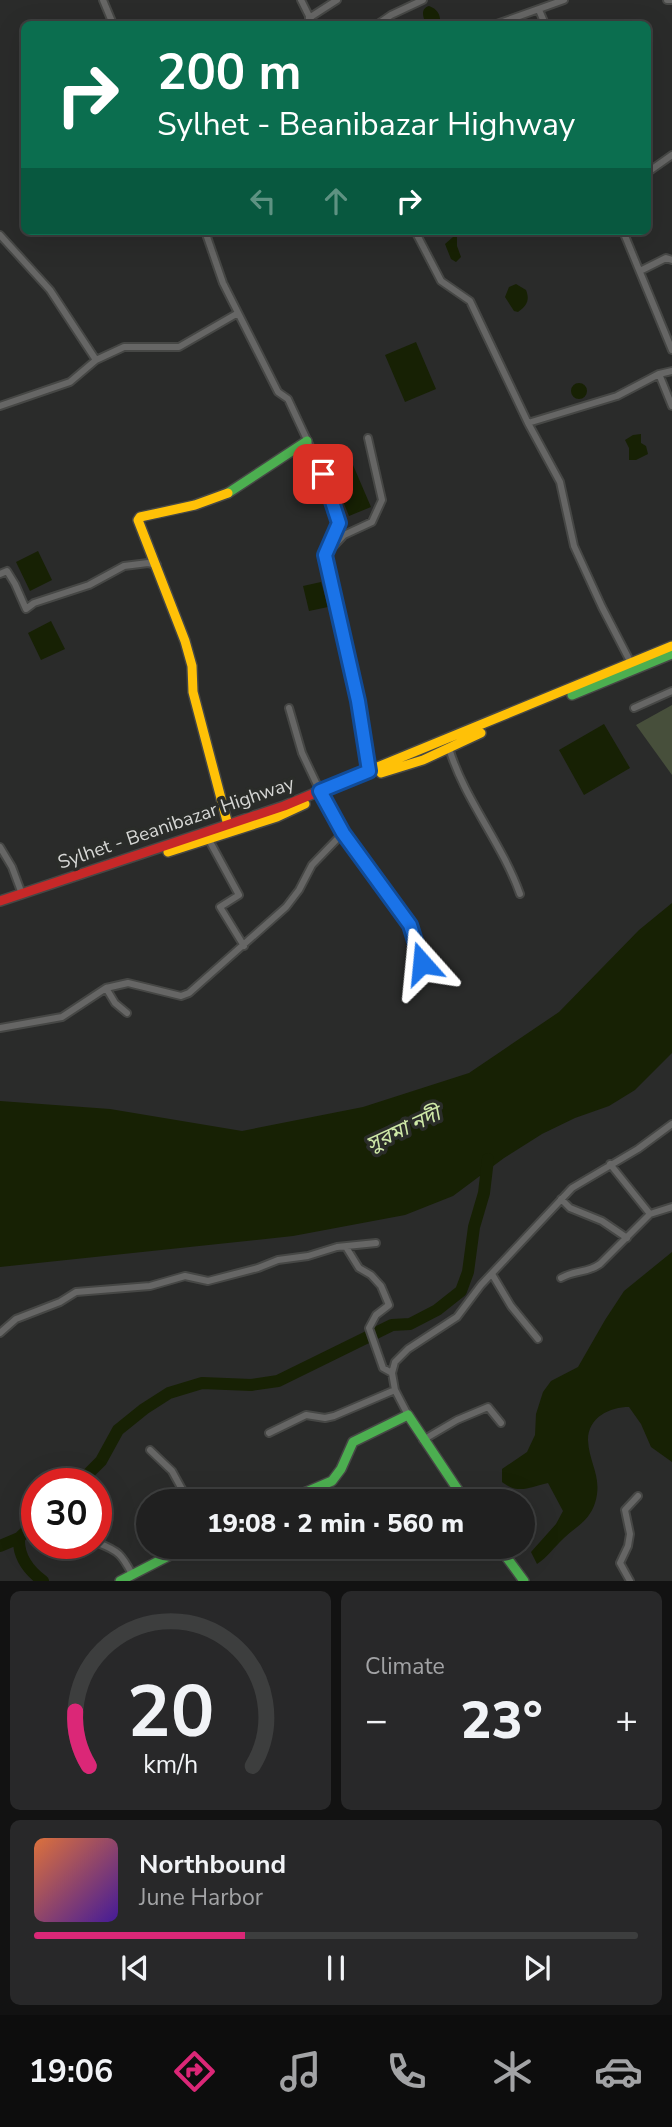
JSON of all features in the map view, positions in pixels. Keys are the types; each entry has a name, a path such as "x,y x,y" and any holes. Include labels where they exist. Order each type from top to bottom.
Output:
{"main road":[{"path":"228,825 193,692 185,641 139,523 140,517 195,505 232,492 307,441"},
{"name":"Sylhet - Beanibazar Highway","path":"0,908 277,817 369,771 672,646"},
{"name":"Sylhet - Beanibazar Highway","path":"0,901 423,760 507,721 672,654"},
{"path":"313,1489 332,1481 354,1442 408,1415 457,1489"},
{"path":"120,1581 162,1559"},
{"path":"508,1559 524,1581"}],"street":[{"path":"103,0 112,21"},
{"path":"301,0 311,21"},
{"path":"312,21 337,0"},
{"path":"383,21 423,0"},
{"path":"506,21 564,0"},
{"path":"667,0 672,0"},
{"path":"539,10 544,21"},
{"path":"651,170 672,155"},
{"path":"0,235 50,290 96,360"},
{"path":"206,235 223,283 278,392 288,399 323,474 339,523 325,555 358,701 369,771"},
{"path":"417,235 442,281 470,301 527,423 560,482 574,546 631,663"},
{"path":"625,235 672,350"},
{"path":"640,271 666,258 672,260"},
{"path":"0,406 70,382 96,360 124,347 179,347 238,313"},
{"path":"527,423 617,396 659,374 672,371"},
{"path":"659,374 668,401 672,405"},
{"path":"325,555 344,535 372,522 382,500 369,438"},
{"path":"0,574 7,571 26,609 34,603 89,585 124,566 148,563 157,565"},
{"path":"634,708 672,691"},
{"path":"289,708 302,753 321,794 343,833 410,925 422,963"},
{"path":"449,748 455,768 511,868 520,894"},
{"path":"214,830 209,840 239,895 220,907 244,946"},
{"path":"0,1028 62,1017 106,988 128,983 185,995 286,907 299,890 312,864 343,833"},
{"path":"0,847 12,867 22,894"},
{"path":"106,988 115,1003 127,1013"},
{"path":"408,1415 395,1390 392,1373 395,1362 408,1349 457,1317 492,1274 572,1188 638,1149 672,1124"},
{"path":"610,1164 650,1214"},
{"path":"561,1199 570,1208 602,1221 627,1238"},
{"path":"561,1279 575,1270 591,1271 650,1214 672,1207"},
{"path":"0,1333 16,1319 60,1302 76,1292 150,1286 185,1276 208,1281 337,1247 376,1243"},
{"path":"346,1247 359,1268 381,1286 389,1305 376,1315 369,1328 383,1368 392,1373"},
{"path":"492,1274 511,1306 538,1339"},
{"path":"269,1433 306,1415 324,1418 334,1416 395,1390"},
{"path":"423,1440 457,1420 488,1407 501,1423"},
{"path":"150,1450 172,1471 182,1489"},
{"path":"630,1581 620,1563 630,1534 625,1510 639,1496"},
{"path":"112,1548 124,1558 132,1574"}],"shaded area":[{"path":"672,705 672,775 636,725"}],"water":[{"path":"426,7 435,9 440,21 425,21 423,11"},
{"path":"457,237 461,257 456,262 451,259 445,244"},
{"path":"516,284 526,290 528,297 526,305 518,312 514,311 505,297 509,287"},
{"path":"416,342 436,389 405,402 385,355"},
{"path":"579,383 585,385 585,397 579,399 573,397 571,391 573,385"},
{"path":"641,434 641,443 646,446 648,454 636,460 629,460 629,448 625,440"},
{"path":"353,465 371,507 349,516 332,474"},
{"path":"38,551 52,580 30,591 16,562"},
{"path":"321,582 328,607 309,611 303,586"},
{"path":"51,621 65,649 41,660 28,633"},
{"path":"604,724 630,768 584,795 559,750"},
{"name":"সুরমা নদী","path":"672,903 672,1053 635,1090 609,1106 542,1134 453,1196 405,1215 293,1236 0,1267 0,1101 110,1109 242,1131 363,1107 469,1073 559,1012 639,930"},
{"path":"672,1252 672,1462 651,1447 641,1424 629,1407 601,1415 592,1425 588,1440 597,1478 595,1503 582,1523 537,1564 535,1548 556,1524 563,1511 548,1483 524,1489 514,1488 502,1482 502,1469 527,1452 535,1435 536,1414 543,1392 551,1381 578,1367 624,1291"}],"waterway":[{"path":"94,1468 101,1461 118,1430 169,1393 202,1383 251,1385 278,1381 392,1325 410,1324 437,1310 461,1291 468,1272 488,1159"},
{"path":"21,1536 21,1553"},
{"path":"0,1546 19,1538"},
{"path":"24,1559 43,1581"}],"traffic: fast":[{"path":"228,493 307,441"},
{"path":"572,695 672,654"},
{"path":"313,1489 332,1481 341,1469 353,1442 408,1415 457,1489"},
{"path":"120,1581 163,1559"},
{"path":"508,1559 524,1581"}],"traffic: slow":[{"path":"228,493 195,505 140,517 138,520 185,641 192,666 193,692 228,825"},
{"path":"341,782 672,646"},
{"path":"381,773 423,760 481,733"},
{"path":"168,852 277,817 305,804"}],"traffic: jam":[{"path":"0,901 284,806 341,782"}],"route":[{"path":"323,474 339,523 325,555 358,701 369,771 320,791 343,833 410,925 422,963"}]}
